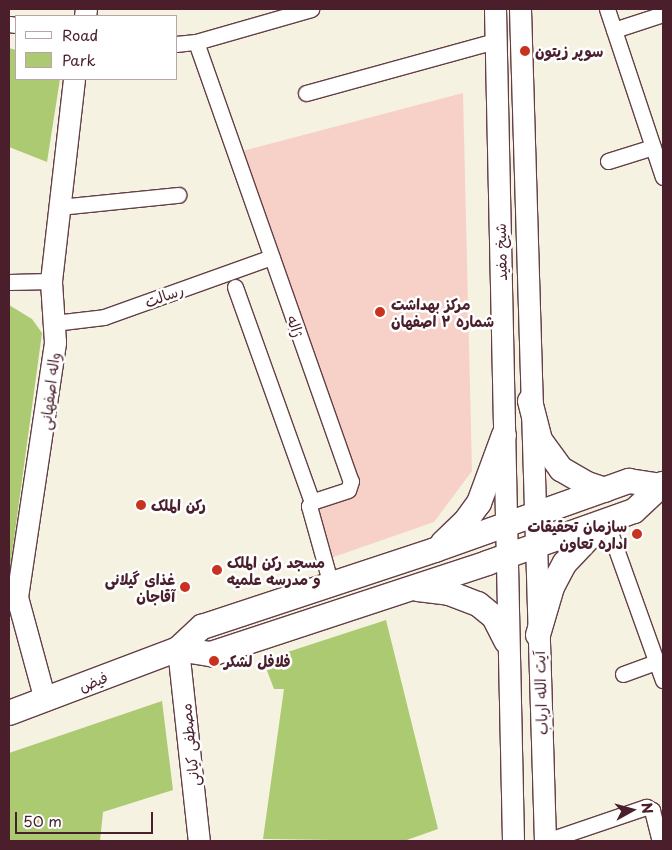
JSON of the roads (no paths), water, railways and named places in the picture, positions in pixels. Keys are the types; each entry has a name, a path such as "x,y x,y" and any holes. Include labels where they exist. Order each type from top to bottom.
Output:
{"main road":[{"name":"شیخ مفید","path":"495,9 505,556"},
{"name":"شیخ مفید","path":"520,9 530,401 537,544"},
{"name":"واله اصفهانی","path":"46,700 17,597 45,427 55,342 51,281 74,80"},
{"path":"496,125 501,133 510,136 519,132 523,123"},
{"path":"498,175 511,165 525,172"},
{"path":"530,401 540,440 560,469 587,484 605,490"},
{"path":"435,550 466,522 479,503 504,435"},
{"path":"178,649 202,627 435,550 629,481 661,485"},
{"path":"178,649 212,654 411,588 634,511 661,485"},
{"path":"538,635 552,587 565,563 585,539 606,521"},
{"name":"آیت الله ارباب","path":"537,544 538,635 546,841"},
{"path":"505,556 513,841"},
{"path":"411,588 449,593 478,604 494,617 506,641"},
{"name":"فیض","path":"9,713 178,649"},
{"name":"مصطفی کیانی","path":"178,649 199,841"}],"street":[{"path":"178,44 196,42 284,12 311,9"},
{"path":"607,9 663,177"},
{"path":"614,30 663,14"},
{"path":"306,93 495,41"},
{"name":"ژاله","path":"196,42 351,481 348,490 312,502"},
{"path":"608,161 653,147"},
{"path":"59,207 178,195"},
{"name":"رسالت","path":"54,322 104,317 272,257"},
{"path":"9,282 51,281"},
{"path":"235,287 312,502 309,512 331,585"},
{"path":"606,521 663,680"},
{"path":"623,674 656,662"},
{"path":"546,841 646,807 652,810 660,841"}],"place":[{"name":"سوپر زیتون","path":"525,51"},
{"name":"مرکز بهداشت شماره ۲ اصفهان","path":"380,312"},
{"name":"رکن الملک","path":"141,505"},
{"name":"سازمان تحقیقات اداره تعاون","path":"637,534"},
{"name":"مسجد رکن الملک و مدرسه علمیه","path":"217,570"},
{"name":"غذای گیلانی آقاجان","path":"185,587"},
{"name":"فلافل لشکر","path":"214,661"}]}
